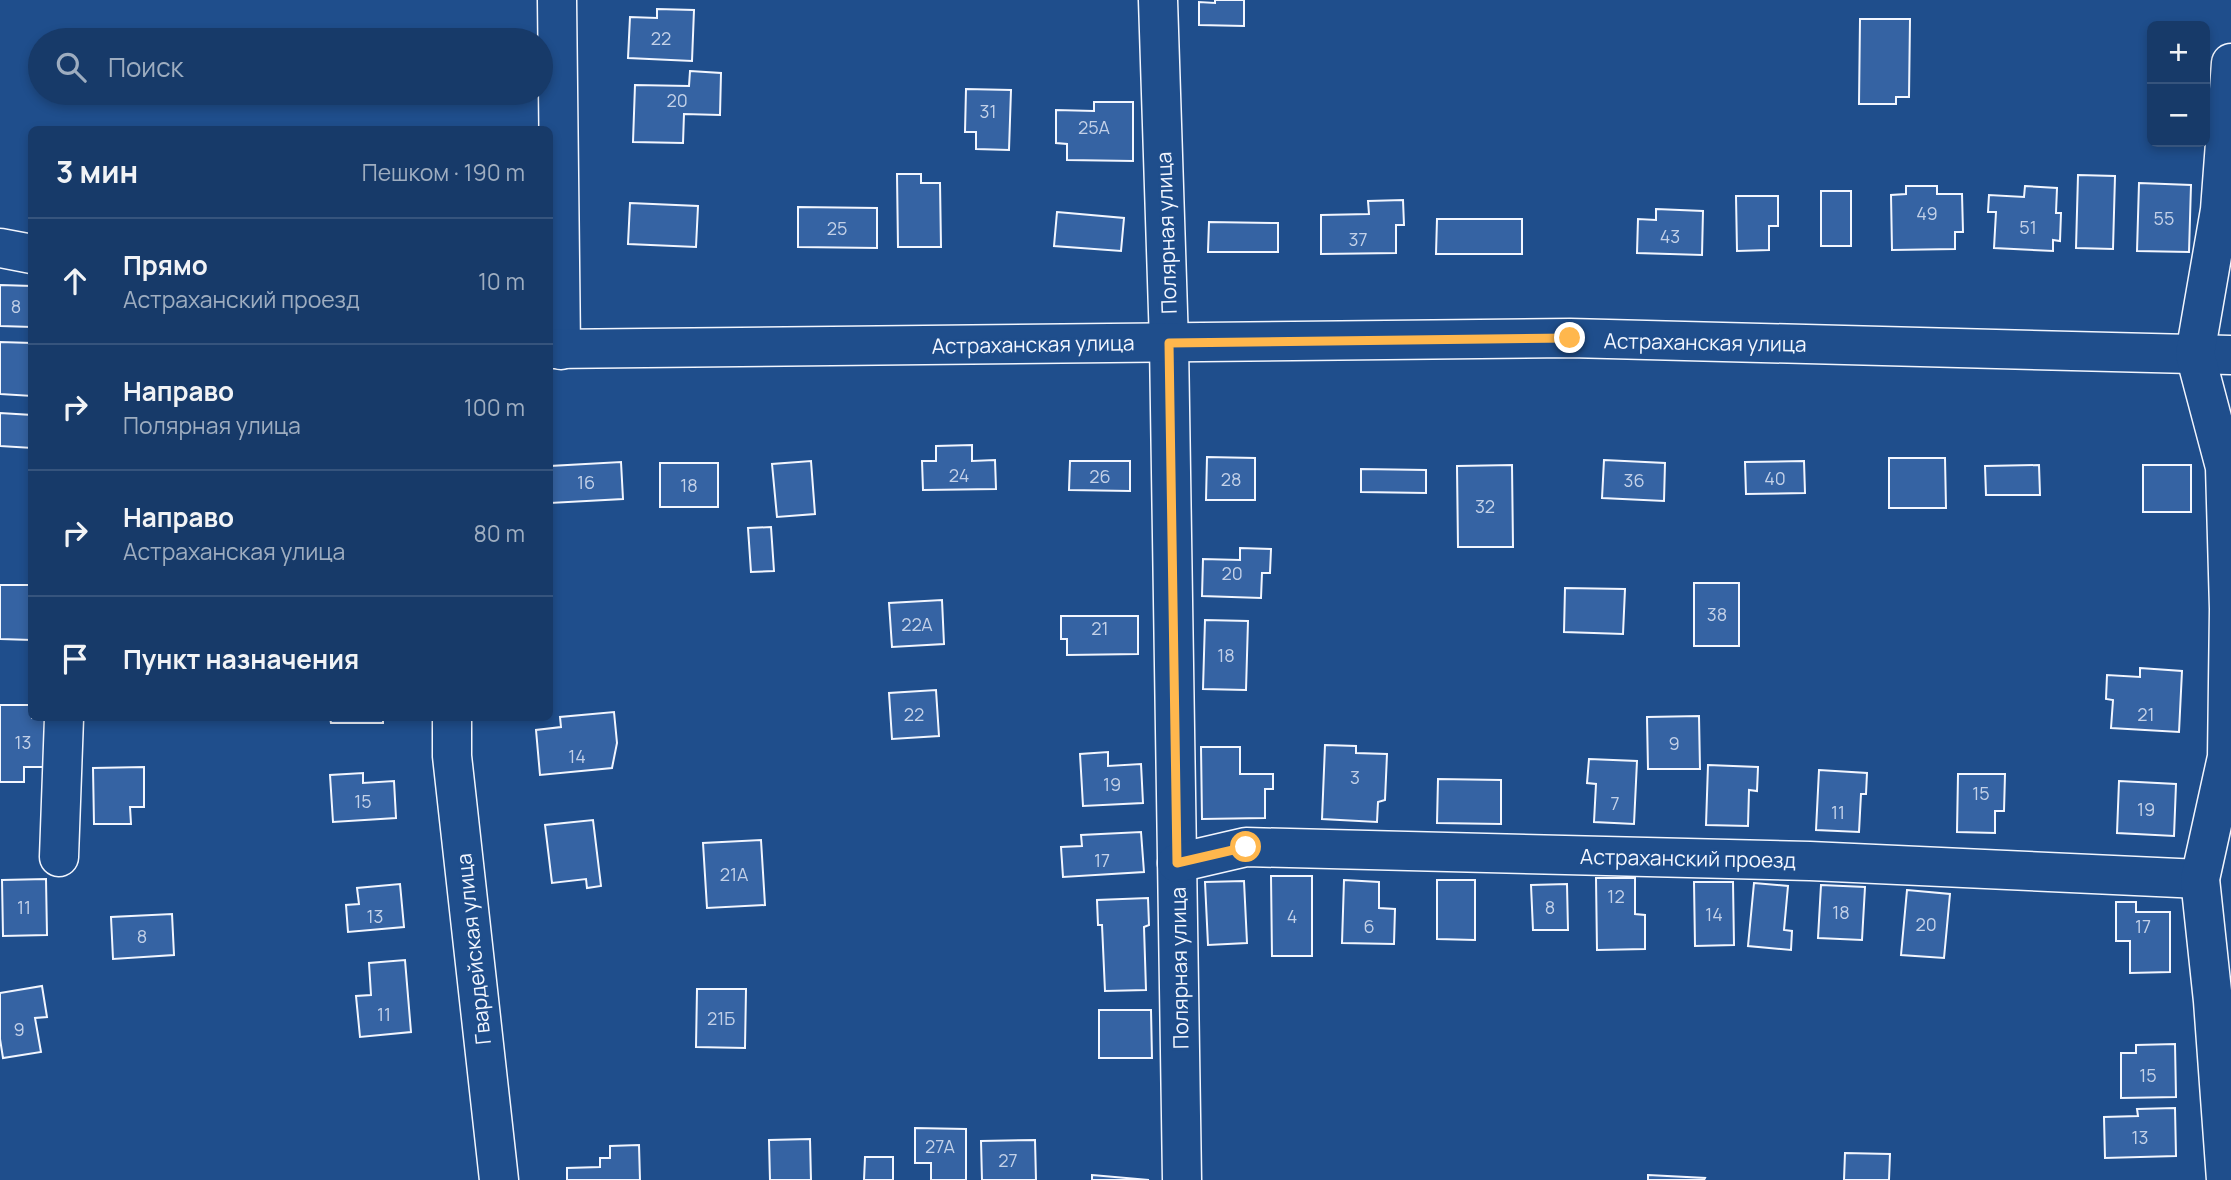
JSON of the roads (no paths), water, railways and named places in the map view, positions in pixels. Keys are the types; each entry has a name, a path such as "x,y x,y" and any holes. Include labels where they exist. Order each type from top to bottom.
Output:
{"street":[{"path":"555,350 557,0"},
{"name":"Полярная улица","path":"1158,0 1169,343 1182,1180"},
{"path":"2226,1180 2222,999 2200,878 2227,757 2229,609 2225,467 2213,354 2231,63"},
{"path":"0,247 28,253"},
{"name":"Астраханская улица","path":"555,350 1570,338 2213,354"},
{"path":"60,857 64,721"},
{"name":"Гвардейская улица","path":"452,721 452,756 499,1180"},
{"name":"Астраханский проезд","path":"1177,863 1246,847 1810,861 2200,878"}]}
